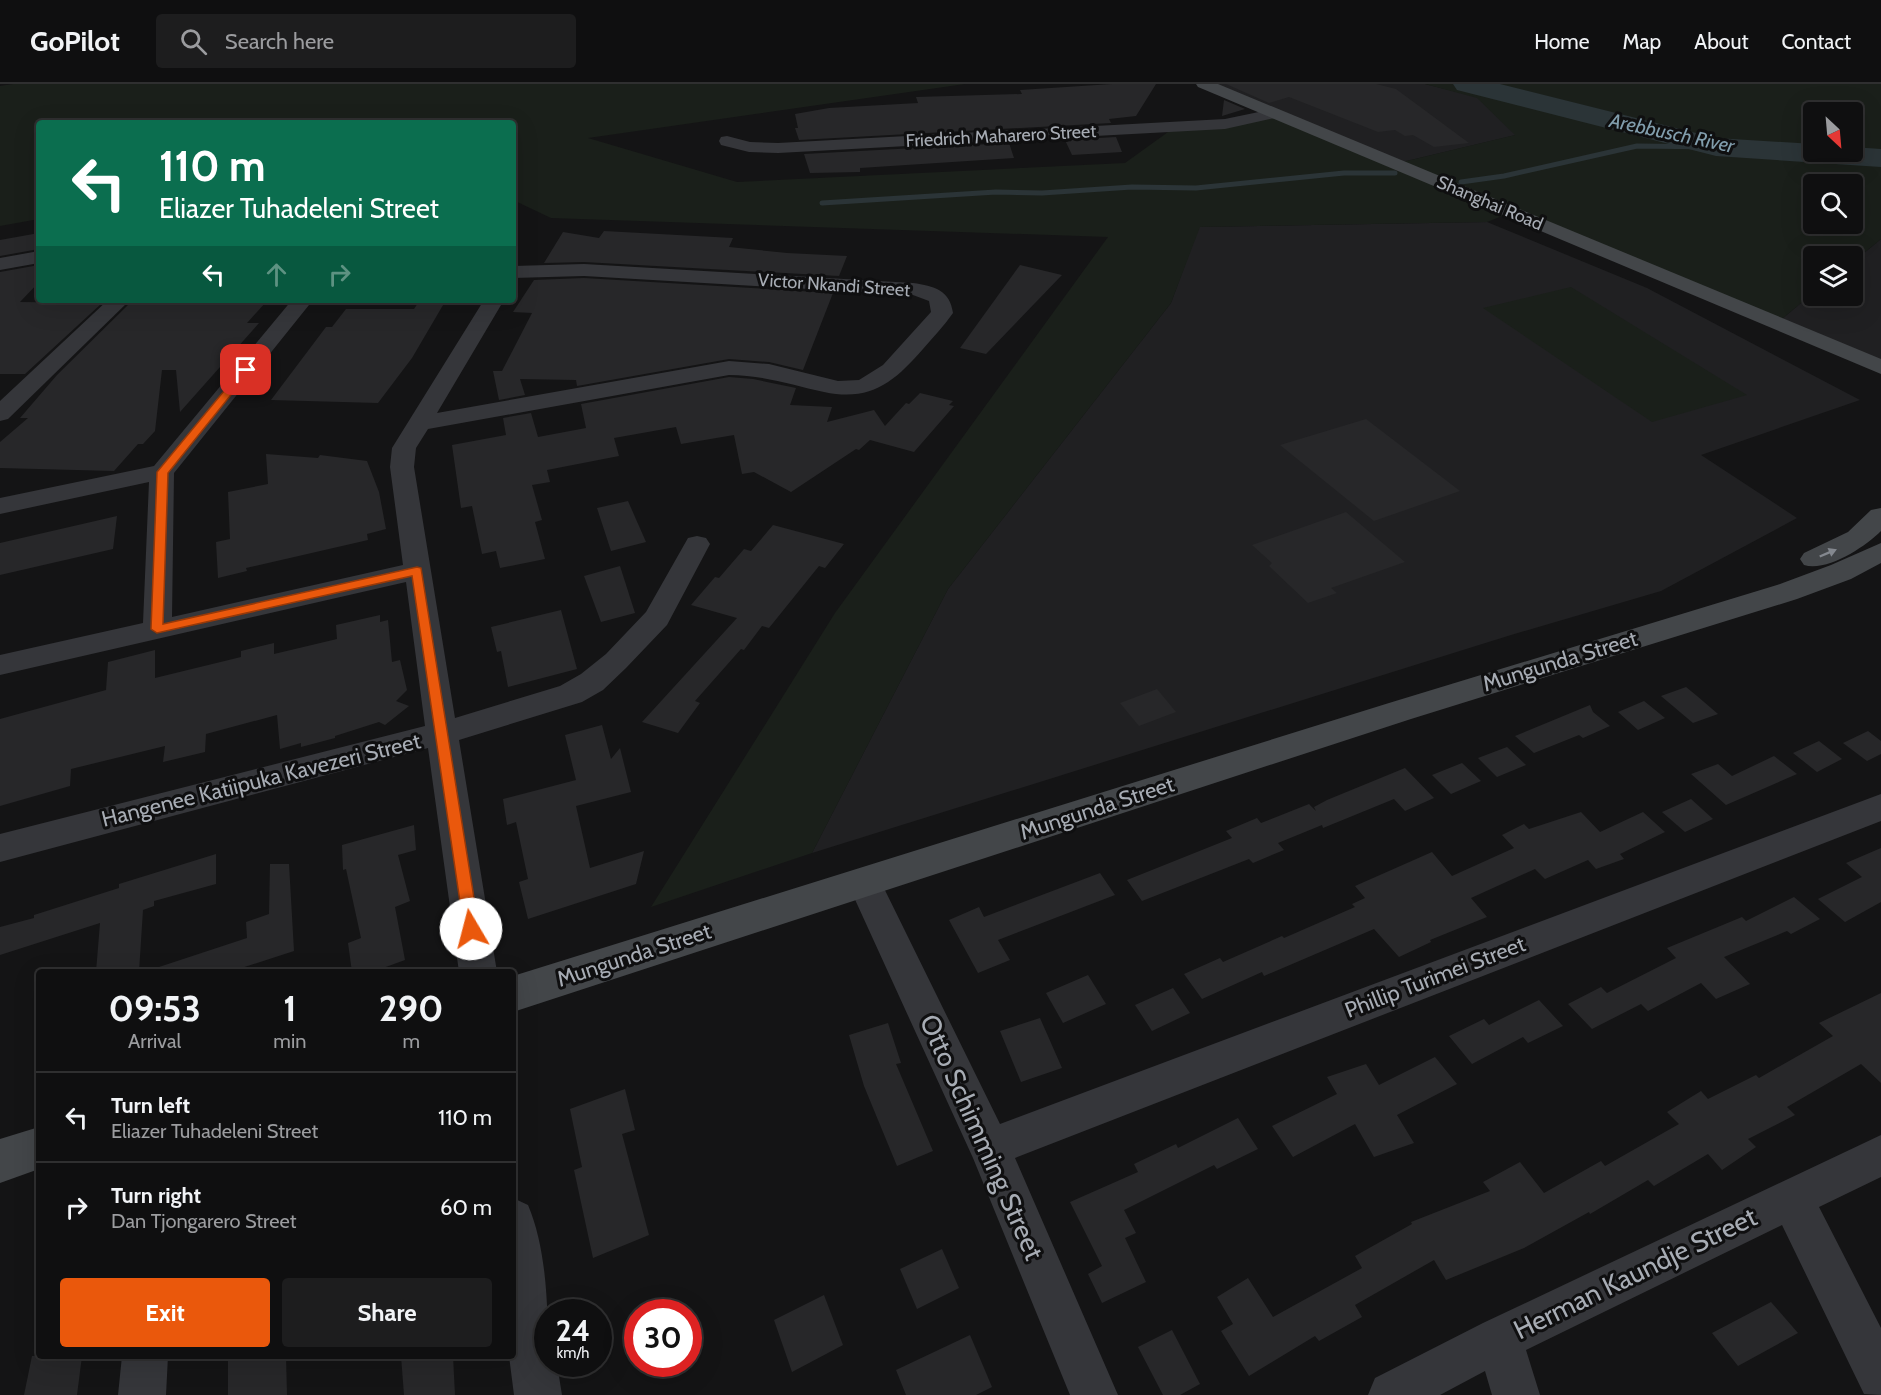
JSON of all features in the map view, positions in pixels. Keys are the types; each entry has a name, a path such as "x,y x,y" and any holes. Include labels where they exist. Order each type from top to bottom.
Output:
{"street":[{"name":"Shanghai Road","path":"1204,84 1776,324 1880,370"},
{"name":"Friedrich Maharero Street","path":"727,141 749,147 778,148 1225,124 1273,114"},
{"path":"0,264 36,258"},
{"name":"Victor Nkandi Street","path":"420,423 729,368 776,372 831,386 863,386 876,382 888,372 942,313 941,302 937,296 913,289 584,270 516,272"},
{"path":"0,414 117,303"},
{"path":"157,629 162,472 301,303"},
{"path":"478,969 402,467 404,448 492,303"},
{"path":"0,506 162,472"},
{"name":"Mungunda Street","path":"1681,624 1701,609 1844,546 1858,537 1881,516"},
{"name":"Hangenee Katiipuka Kavezeri Street","path":"0,848 443,733 571,694 592,682 616,661 657,618 697,544"},
{"name":"Mungunda Street","path":"516,993 1787,592 1841,572 1881,552"},
{"path":"0,665 417,571"},
{"name":"Phillip Turimei Street","path":"990,1148 1881,807"},
{"name":"Otto Schimming Street","path":"864,882 990,1148 1094,1395"},
{"path":"0,1161 36,1149"},
{"name":"Herman Kaundje Street","path":"1392,1395 1499,1339 1881,1155"},
{"path":"1791,1198 1881,1377"},
{"path":"516,1241 538,1395"},
{"path":"1499,1339 1516,1395"},
{"path":"142,1395 145,1359"}],"shaded area":[{"path":"13,84 965,84 588,138 737,182 1125,163 1175,127 1273,114 1394,164 1515,135 1477,98 1425,84 1881,84 1881,156 1863,155 1863,102 1803,102 1803,162 1863,162 1863,157 1881,158 1881,239 1863,254 1863,246 1803,246 1803,301 1776,324 1512,212 1487,222 1200,227 1171,303 948,589 812,853 651,907 835,613 1108,237 551,218 516,201 516,120 36,120 36,220 0,226 0,86"},
{"path":"1204,84 1425,84 1477,97 1516,135 1394,164"},
{"path":"1487,222 1647,288 1860,400 1701,455 1797,518 1661,591 1511,635 812,853 948,589 1171,303 1199,227"},
{"path":"1881,239 1881,366 1776,324 1803,301 1803,306 1863,306 1863,254"},
{"path":"1571,287 1747,395 1652,422 1483,308"}],"building":[{"path":"1112,84 1156,84 1136,116 1109,119 1111,123 799,140 795,128 798,128 795,114 829,108 918,103 916,97 1022,94 1020,90"},
{"path":"1226,84 1376,84 1396,89 1469,143 1434,147 1413,135 1405,136 1395,130 1378,132 1289,97 1269,103"},
{"path":"1224,100 1245,109 1222,116"},
{"path":"1116,137 1122,152 1072,155 1065,140"},
{"path":"1009,143 1014,158 860,168 860,172 810,173 804,154"},
{"path":"604,231 733,238 729,247 847,256 839,276 584,262 544,263 563,232 599,238"},
{"path":"36,234 36,250 0,256 0,240"},
{"path":"1020,265 1062,275 986,354 960,348"},
{"path":"36,266 36,285 20,302 102,303 25,374 0,374 0,272"},
{"path":"584,278 833,293 803,370 769,362 729,359 577,386 576,380 520,379 525,395 499,400 493,371 502,371 532,313 513,312 534,280"},
{"path":"130,303 265,303 247,323 259,323 180,412 176,370 162,370 155,431 143,444 138,444 114,471 0,468 0,442 28,418 20,418 57,375"},
{"path":"418,303 444,303 412,358 378,403 271,400 326,327 332,327 346,309 414,309"},
{"path":"729,377 753,379 796,388 790,405 832,407 827,422 874,410 885,426 906,403 909,404 920,393 953,401 949,405 954,406 914,452 870,440 859,450 856,449 791,492 754,472 742,474 734,435 681,444 676,427 614,438 619,456 547,470 550,482 532,485 542,520 535,522 545,559 500,568 496,551 482,554 472,506 461,508 452,445 506,435 503,418 531,413 538,437 586,428 581,404"},
{"path":"1366,419 1460,491 1374,521 1280,445"},
{"path":"266,454 318,458 320,455 367,461 379,492 386,529 367,534 368,540 246,568 247,571 218,578 216,542 230,539 228,492 268,484"},
{"path":"628,501 646,542 611,551 597,508"},
{"path":"1346,512 1405,562 1331,588 1337,593 1308,603 1269,566 1272,563 1252,545"},
{"path":"117,516 113,549 0,575 0,543"},
{"path":"773,525 844,544 825,568 819,566 769,628 762,626 744,650 741,649 695,701 700,703 678,733 642,722 737,618 691,605 715,577 719,578 744,549 751,551"},
{"path":"620,566 635,613 601,622 584,576"},
{"path":"561,610 577,669 508,687 501,651 497,652 491,627"},
{"path":"380,615 380,622 388,620 392,662 400,660 407,690 396,701 409,706 385,725 379,722 335,736 335,738 301,747 301,743 280,749 277,715 206,734 205,752 163,762 165,746 71,769 70,786 0,806 0,719 106,690 108,662 155,650 155,678 241,657 241,651 274,643 274,654 337,639 336,625"},
{"path":"1686,687 1718,714 1693,723 1661,696"},
{"path":"1157,689 1176,712 1139,726 1120,703"},
{"path":"1644,701 1665,718 1638,730 1618,712"},
{"path":"1590,705 1593,712 1610,726 1583,738 1579,735 1534,753 1515,736"},
{"path":"602,725 611,759 620,748 631,792 576,806 590,868 644,851 636,884 528,919 519,882 528,879 516,822 507,825 503,799 576,780 565,735"},
{"path":"1868,731 1881,741 1881,754 1867,761 1843,743"},
{"path":"1819,741 1842,759 1817,772 1793,753"},
{"path":"1507,747 1526,765 1497,777 1478,758"},
{"path":"1774,756 1797,774 1726,805 1691,774 1718,764 1732,776"},
{"path":"1462,763 1481,781 1451,794 1432,775"},
{"path":"1405,768 1434,798 1405,811 1394,799 1323,828 1322,825 1278,843 1284,850 1253,863 1249,859 1142,901 1127,880 1232,838 1226,831 1257,818 1261,823 1309,804 1316,811 1314,807 1327,800"},
{"path":"1691,799 1713,819 1685,832 1662,812"},
{"path":"1581,812 1600,832 1643,812 1665,832 1620,854 1624,859 1596,869 1588,860 1545,879 1535,869 1471,898 1487,917 1430,940 1431,942 1399,957 1374,929 1264,976 1262,972 1202,999 1184,974 1220,958 1223,962 1355,907 1352,904 1365,898 1355,886 1432,852 1452,876 1514,848 1502,835 1524,824 1529,829"},
{"path":"414,825 416,850 398,855 410,901 395,907 405,960 380,969 352,969 348,943 361,938 346,869 343,870 342,845"},
{"path":"1881,848 1881,902 1845,922 1818,899 1862,877 1846,863"},
{"path":"216,854 216,884 154,901 154,906 143,910 139,969 96,969 100,923 0,955 0,927 34,918 34,915 119,888 119,884"},
{"path":"270,864 289,864 294,951 238,969 159,969 159,967 247,938 246,922 269,914"},
{"path":"1100,873 1115,895 998,940 1010,960 978,973 949,920 979,907 984,917"},
{"path":"1794,897 1820,919 1791,934 1787,931 1724,957 1750,984 1716,999 1701,983 1648,1011 1641,1004 1592,1029 1568,1004 1601,987 1607,993 1676,958 1667,948 1742,917 1746,921"},
{"path":"1088,975 1106,1004 1063,1023 1046,993"},
{"path":"1173,988 1190,1013 1152,1031 1135,1005"},
{"path":"1881,993 1881,1083 1861,1064 1787,1107 1795,1115 1748,1139 1756,1147 1722,1170 1708,1154 1654,1186 1648,1180 1590,1214 1589,1212 1524,1248 1446,1280 1434,1260 1355,1305 1362,1317 1319,1341 1315,1336 1249,1376 1221,1331 1233,1324 1217,1297 1248,1278 1273,1317 1362,1268 1355,1256 1412,1224 1411,1222 1490,1191 1483,1182 1520,1162 1544,1193 1601,1161 1605,1166 1679,1124 1667,1112 1701,1091 1708,1099 1756,1075 1759,1078 1833,1036 1819,1023"},
{"path":"1539,1000 1563,1026 1528,1043 1523,1037 1472,1064 1449,1036 1484,1019 1489,1025"},
{"path":"1040,1018 1062,1068 1021,1082 1000,1031"},
{"path":"888,1023 901,1063 896,1064 933,1151 897,1166 864,1086 849,1035"},
{"path":"1435,1057 1457,1084 1397,1115 1414,1143 1374,1157 1355,1124 1293,1157 1272,1126 1337,1094 1327,1077 1366,1064 1379,1085"},
{"path":"625,1089 635,1130 622,1134 649,1235 593,1258 574,1170 582,1167 570,1109"},
{"path":"1238,1118 1258,1149 1217,1169 1214,1165 1124,1210 1136,1233 1125,1238 1146,1282 1102,1303 1088,1274 1102,1266 1070,1202 1138,1172 1134,1164 1176,1144 1178,1148"},
{"path":"942,1249 959,1288 917,1309 900,1269"},
{"path":"824,1295 843,1345 792,1372 774,1320"},
{"path":"1771,1302 1798,1333 1738,1366 1712,1333"},
{"path":"1172,1330 1200,1384 1180,1395 1163,1395 1138,1347"},
{"path":"970,1335 992,1387 976,1395 906,1395 896,1370"},
{"path":"32,1356 36,1356 36,1359 82,1359 77,1395 24,1395"},
{"path":"228,1359 286,1359 287,1395 228,1395"},
{"path":"401,1359 453,1359 455,1395 404,1395"}],"waterway":[{"name":"Arebbusch River","path":"1467,84 1716,147 1881,158"},
{"path":"1461,182 1504,176 1637,146 1716,147"},
{"path":"822,203 996,192 1042,193 1132,187 1196,188 1344,173 1395,173"}],"route":[{"path":"246,370 162,472 157,629 417,571 471,929"}]}
